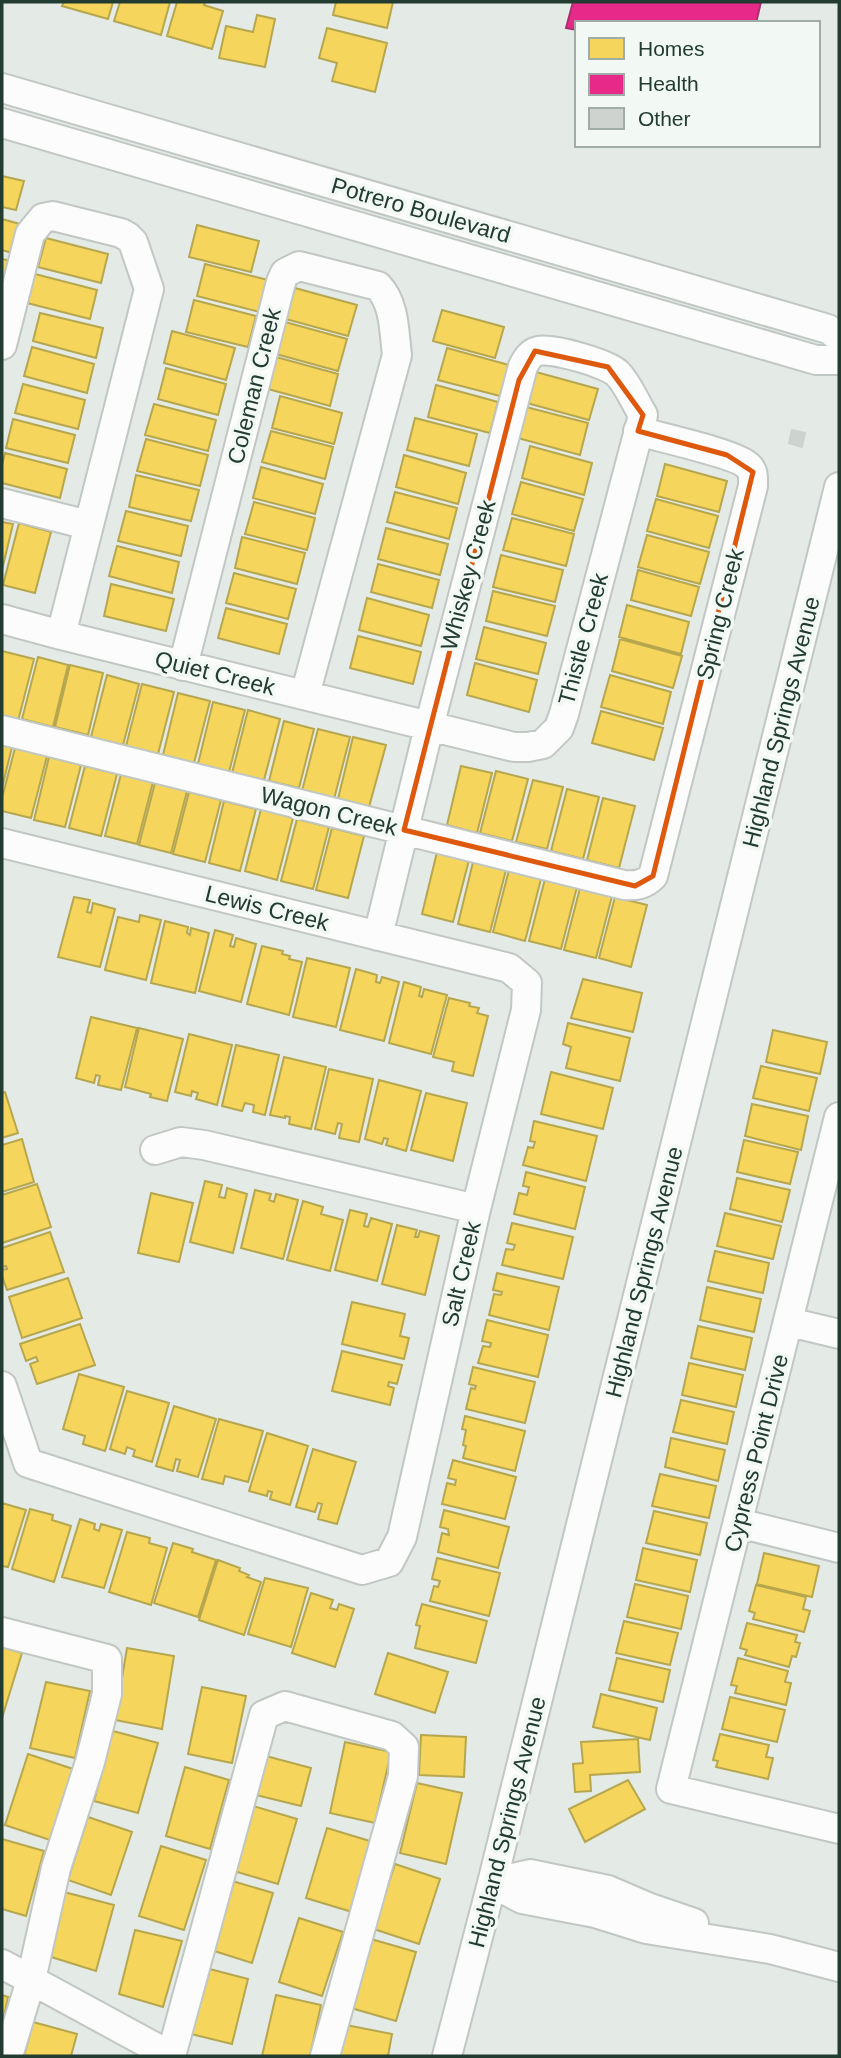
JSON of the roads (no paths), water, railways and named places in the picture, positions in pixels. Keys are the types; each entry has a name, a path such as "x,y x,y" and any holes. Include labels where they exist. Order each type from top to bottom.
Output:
{"street":[{"name":"Potrero Boulevard","path":"2,88 828,329 839,337"},
{"name":"Potrero Boulevard","path":"2,124 816,360 839,360"},
{"path":"2,345 30,234 43,218 53,216 121,233 133,242 149,289 61,635"},
{"name":"Coleman Creek","path":"183,666 281,282 285,273 299,266 378,286 386,295 389,305 397,355 305,695"},
{"name":"Whiskey Creek","path":"378,936 519,380 528,358 535,351 548,351 608,367 618,374 640,423"},
{"name":"Thistle Creek","path":"429,727 514,747 543,744 559,728 640,423"},
{"name":"Spring Creek","path":"640,423 727,455 747,464 752,472 752,486 653,876"},
{"name":"Highland Springs Avenue","path":"447,2056 839,487"},
{"path":"2,503 88,525"},
{"name":"Quiet Creek","path":"2,619 429,727"},
{"name":"Wagon Creek","path":"2,730 624,885 635,886 653,876"},
{"name":"Lewis Creek","path":"2,843 509,968 527,984"},
{"name":"Salt Creek","path":"2,1386 28,1463 362,1570 389,1562 402,1537 476,1209 526,1010 527,984"},
{"name":"Cypress Point Drive","path":"839,1117 671,1789 839,1829"},
{"path":"155,1150 181,1142 204,1145 476,1209"},
{"path":"789,1322 839,1334"},
{"path":"738,1523 839,1548"},
{"path":"2,1632 107,1659 107,1693 90,1762 56,1868 32,1980 8,2056"},
{"path":"2,1964 171,2056 264,1715 285,1706 392,1736 404,1747 403,1776 325,2056"},
{"path":"492,1883 530,1874 608,1890 633,1918"},
{"path":"492,1883 522,1899 633,1918 839,1967"}]}
